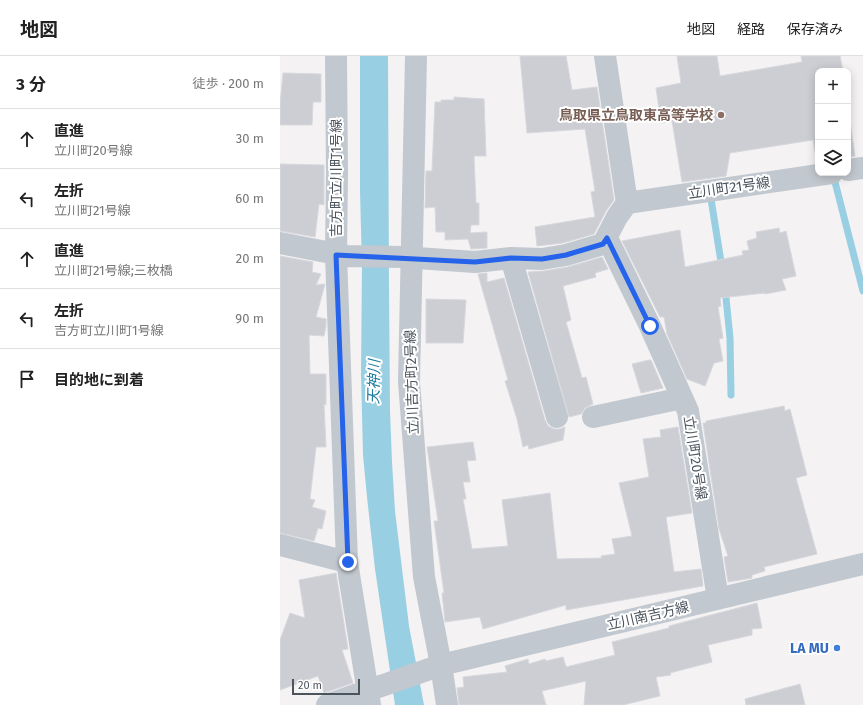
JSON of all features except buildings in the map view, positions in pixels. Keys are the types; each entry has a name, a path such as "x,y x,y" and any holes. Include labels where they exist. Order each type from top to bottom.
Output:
{"street":[{"name":"吉方町立川町1号線","path":"336,56 337,174 341,255 348,562 371,694"},
{"name":"立川吉方町2号線","path":"416,56 406,258 409,382 424,577 437,666 447,705"},
{"path":"280,243 341,255 475,262 511,258 542,259 566,255 603,244 617,217 627,203 605,56"},
{"path":"851,170 863,168"},
{"name":"立川町21号線","path":"627,203 815,175"},
{"name":"立川町20号線","path":"607,238 643,312 688,411 718,599"},
{"path":"511,258 557,417"},
{"path":"593,417 682,398"},
{"path":"280,545 348,562"},
{"name":"立川南吉方線","path":"371,694 437,666 863,564"},
{"path":"328,705 371,694"}],"water":[{"name":"天神川","path":"360,56 388,56 390,411 392,462 395,511 409,626 424,705 395,705 375,569 367,497 363,455 361,374 362,266 360,191"}],"waterway":[{"path":"835,182 863,291"},
{"path":"711,199 722,268"},
{"path":"725,288 730,338 731,395"}],"place":[{"name":"鳥取県立鳥取東高等学校","path":"721,115"},
{"name":"LA MU","path":"837,648"}],"route":[{"path":"348,562 336,255 402,257 475,262 511,258 542,259 566,255 603,244 607,238 650,326"}]}
